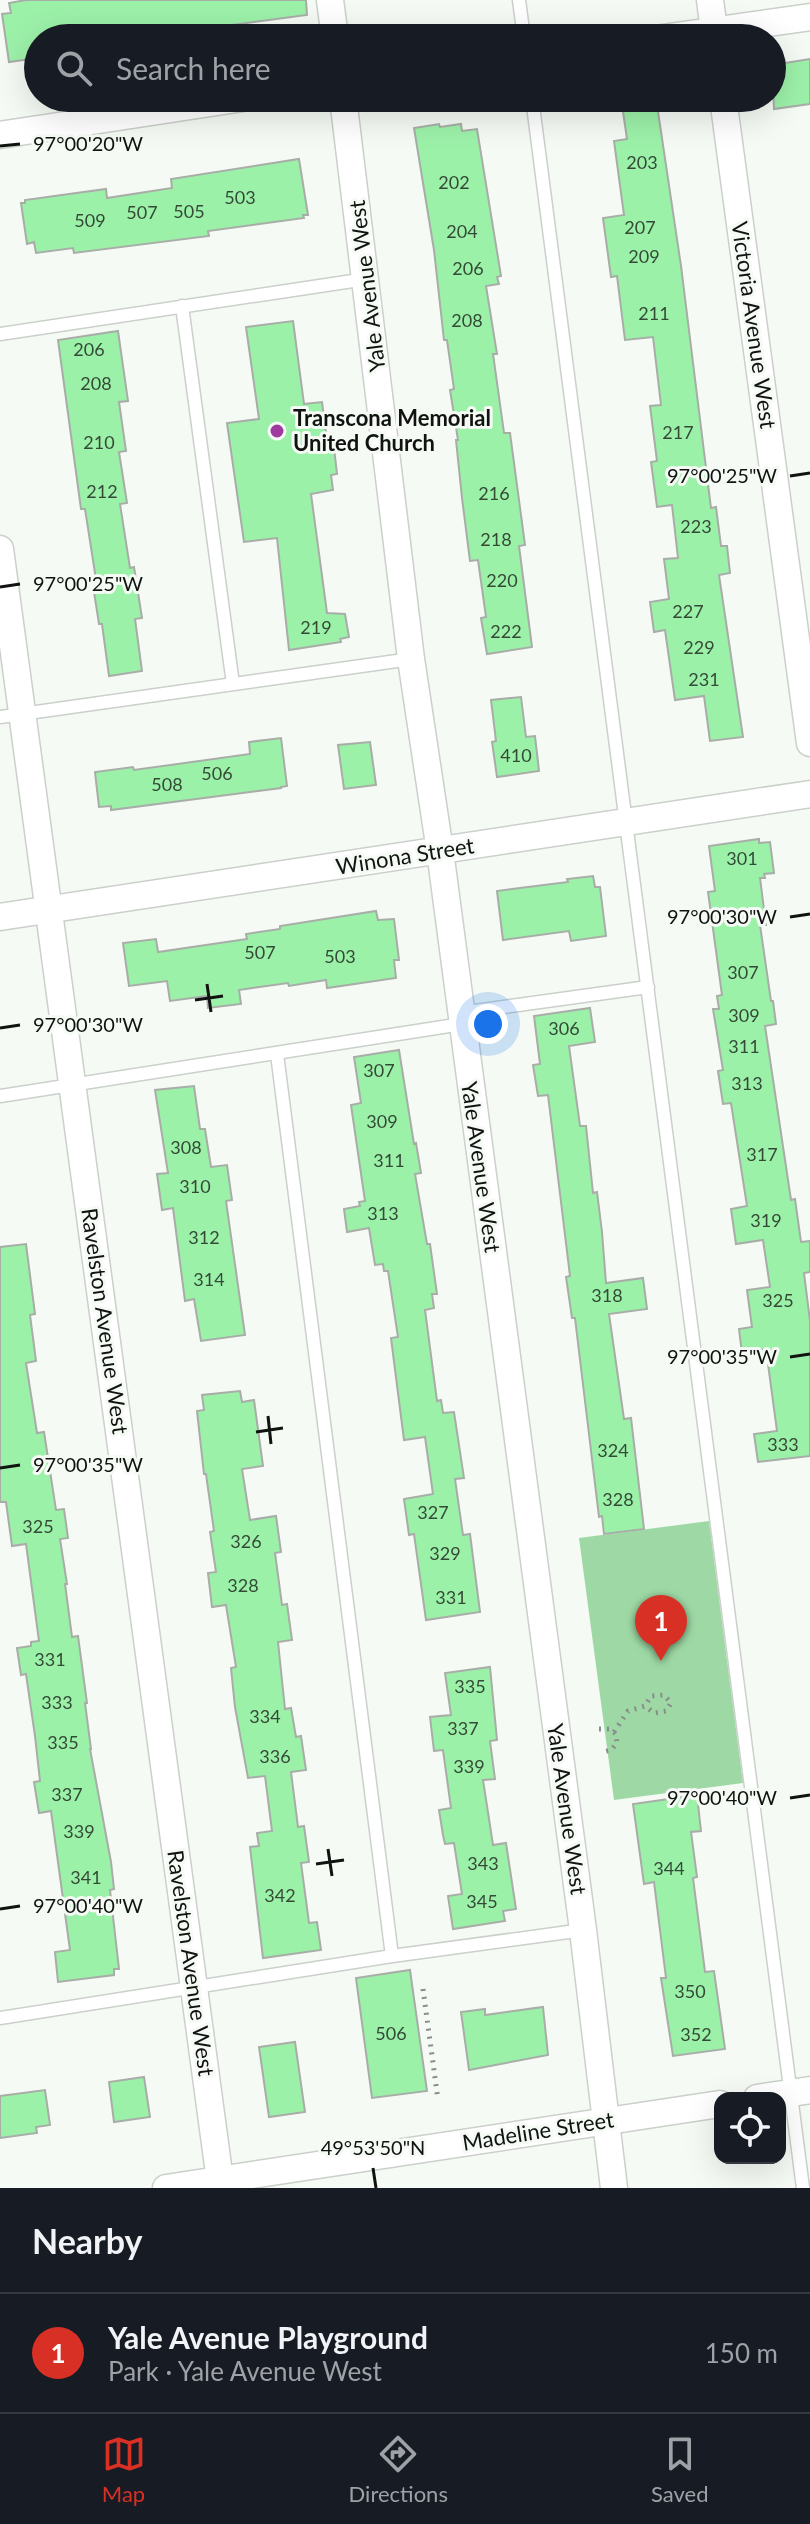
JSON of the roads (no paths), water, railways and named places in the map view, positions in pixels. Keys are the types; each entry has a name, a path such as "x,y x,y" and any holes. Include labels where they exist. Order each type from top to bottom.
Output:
{"street":[{"path":"330,0 333,24"},
{"path":"710,0 714,24"},
{"path":"771,24 810,17"},
{"path":"0,135 151,112"},
{"name":"Yale Avenue West","path":"345,112 411,659 440,851 583,1930 614,2188"},
{"name":"Victoria Avenue West","path":"725,112 810,743"},
{"name":"Ravelston Avenue West","path":"0,549 11,715 49,910 74,1083 221,2184"},
{"name":"Winona Street","path":"0,917 810,794"},
{"name":"Madeline Street","path":"166,2188 221,2184 714,2105"}],"lane":[{"path":"519,0 522,24"},
{"path":"534,112 648,987 800,2092 803,2188"},
{"path":"0,334 366,279"},
{"path":"182,306 233,684"},
{"path":"11,715 411,659"},
{"path":"0,1096 277,1054 461,1018 648,987"},
{"path":"277,1054 392,1956"},
{"path":"0,2018 392,1956 583,1930"}],"place":[{"name":"Transcona Memorial United Church","path":"277,431"},
{"name":"Yale Avenue Playground","path":"661,1661"}]}
